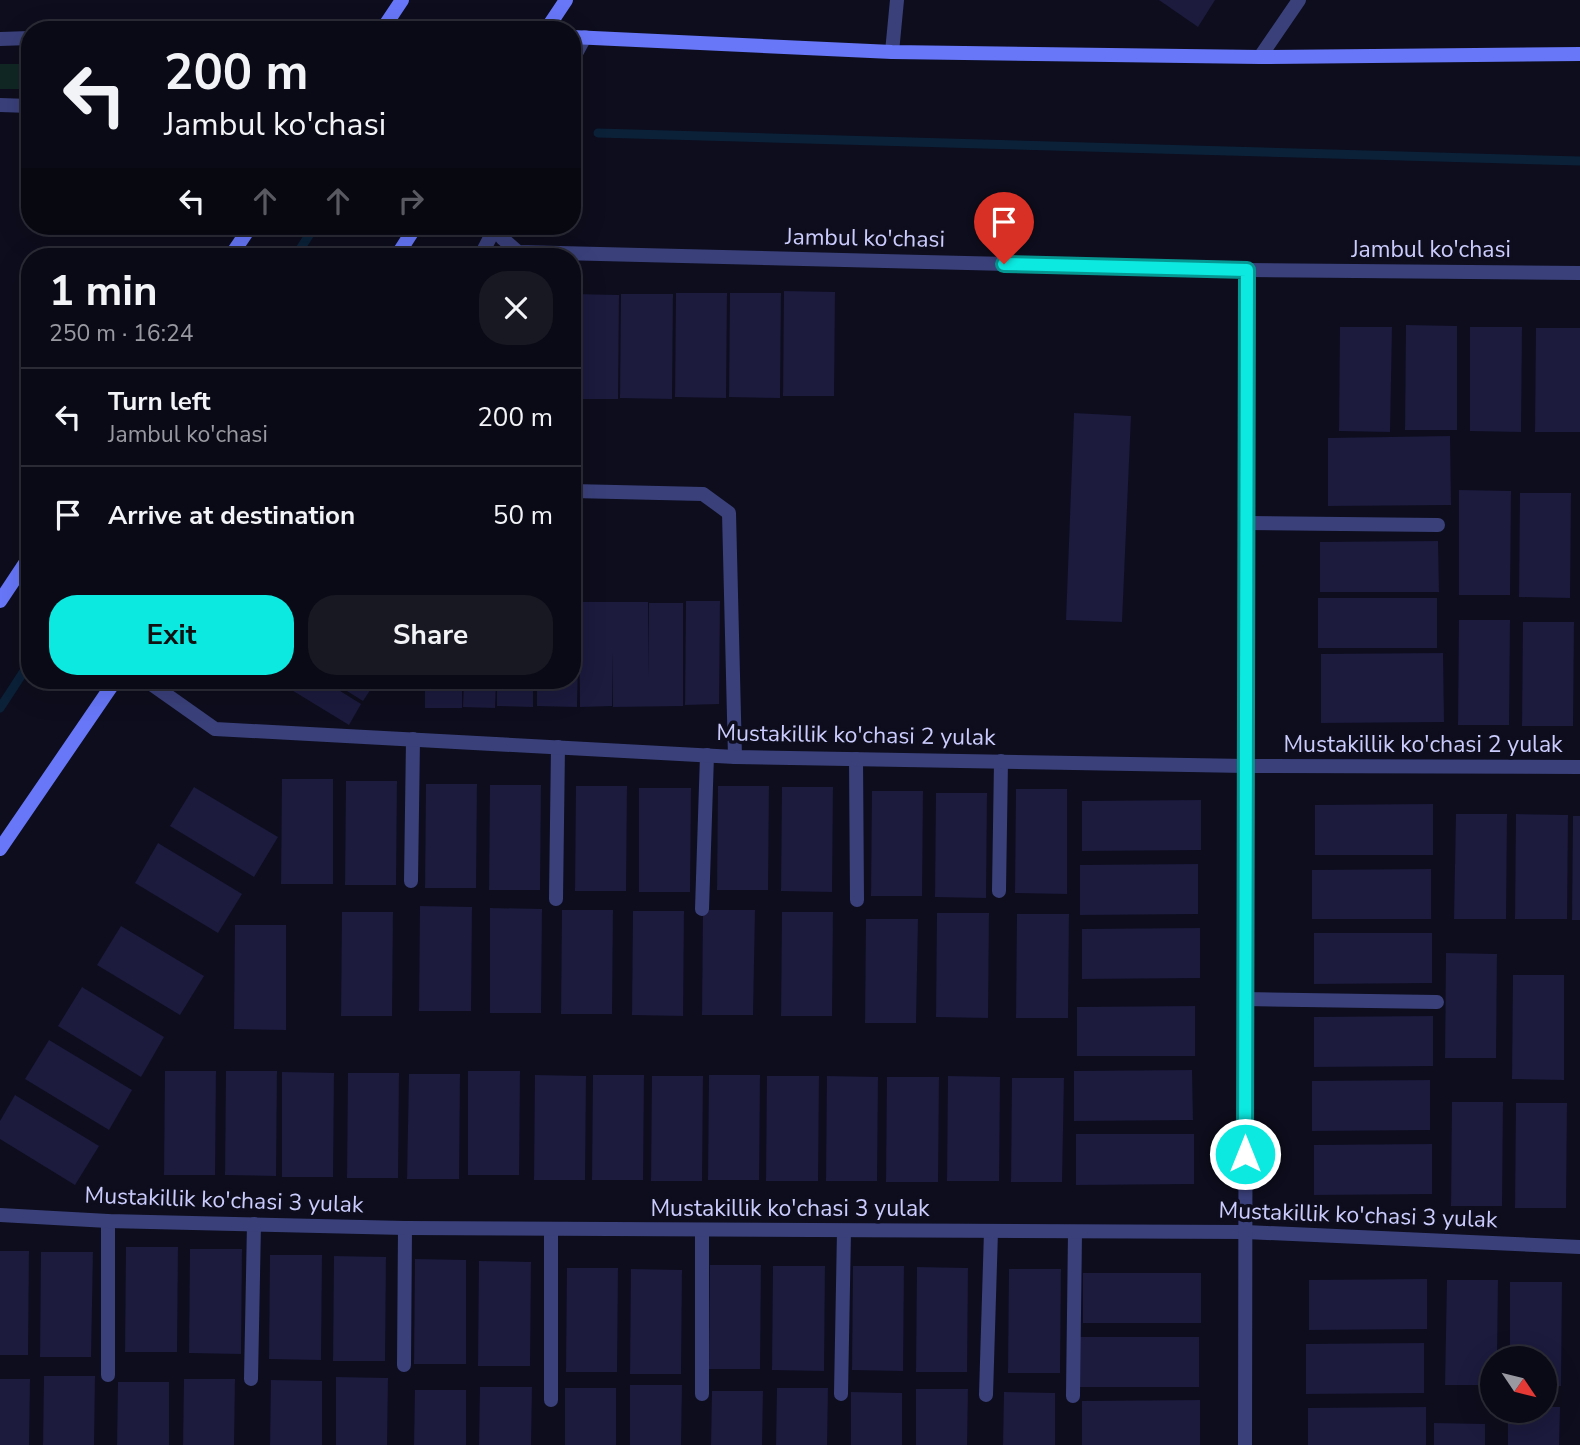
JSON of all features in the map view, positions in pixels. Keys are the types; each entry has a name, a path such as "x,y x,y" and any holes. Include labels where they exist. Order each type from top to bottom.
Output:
{"street":[{"path":"388,21 402,0"},
{"path":"552,21 566,0"},
{"path":"892,52 897,0"},
{"path":"1260,57 1299,0"},
{"path":"581,37 892,52 1260,57 1580,54"},
{"path":"0,38 21,38"},
{"path":"0,106 21,106"},
{"name":"Jambul ko'chasi","path":"501,235 514,248"},
{"name":"Jambul ko'chasi","path":"581,254 1247,270 1580,273"},
{"path":"1245,1445 1247,270"},
{"path":"581,491 703,494 729,513 735,757"},
{"path":"1247,523 1438,525"},
{"path":"0,601 21,570"},
{"path":"0,849 110,689"},
{"name":"Mustakillik ko'chasi 2 yulak","path":"158,689 215,729 735,757 1580,768"},
{"path":"411,881 413,739"},
{"path":"556,899 558,747"},
{"path":"702,909 707,755"},
{"path":"856,759 857,900"},
{"path":"999,891 1001,761"},
{"path":"1245,999 1437,1002"},
{"name":"Mustakillik ko'chasi 3 yulak","path":"0,1215 108,1221 405,1228 1245,1232 1580,1247"},
{"path":"108,1221 108,1375"},
{"path":"251,1379 254,1223"},
{"path":"404,1365 405,1228"},
{"path":"551,1229 551,1401"},
{"path":"702,1230 702,1394"},
{"path":"841,1394 844,1231"},
{"path":"986,1395 991,1231"},
{"path":"1073,1395 1075,1232"}],"green space":[{"path":"0,64 21,64 21,89 0,89"}],"building":[{"path":"1159,0 1215,0 1198,27"},
{"path":"784,291 835,292 834,396 783,396"},
{"path":"676,293 727,293 726,398 675,397"},
{"path":"730,293 781,293 780,398 729,397"},
{"path":"581,294 619,295 618,399 581,399"},
{"path":"621,294 673,294 672,399 620,398"},
{"path":"1406,325 1457,326 1457,430 1405,430"},
{"path":"1340,327 1392,327 1390,432 1339,431"},
{"path":"1470,327 1522,327 1521,432 1470,431"},
{"path":"1536,328 1580,328 1580,432 1535,432"},
{"path":"1074,413 1131,416 1122,622 1066,620"},
{"path":"1450,436 1451,505 1328,506 1328,438"},
{"path":"1459,490 1511,491 1510,595 1459,595"},
{"path":"1520,493 1571,493 1570,598 1519,597"},
{"path":"1438,541 1439,592 1320,592 1320,542"},
{"path":"1318,598 1437,598 1437,648 1318,648"},
{"path":"686,601 720,601 719,704 685,705"},
{"path":"581,602 648,602 648,676 649,603 683,603 683,706 613,707 612,653 612,706 580,707"},
{"path":"1459,620 1510,620 1509,725 1458,725"},
{"path":"1523,622 1574,622 1573,726 1522,726"},
{"path":"1443,653 1444,722 1321,723 1321,654"},
{"path":"290,689 337,689 361,704 349,725"},
{"path":"344,689 371,689 363,701"},
{"path":"425,689 462,689 462,708 425,708"},
{"path":"464,689 496,689 495,708 463,707"},
{"path":"497,689 533,689 533,707 497,706"},
{"path":"537,689 577,689 577,707 537,706"},
{"path":"282,779 333,779 333,884 281,884"},
{"path":"346,781 397,781 396,885 345,885"},
{"path":"426,784 477,784 476,888 425,888"},
{"path":"490,785 541,785 540,890 489,890"},
{"path":"576,786 627,786 626,891 575,891"},
{"path":"718,786 769,786 768,890 717,890"},
{"path":"194,787 278,837 254,877 170,826"},
{"path":"782,787 833,787 832,892 781,891"},
{"path":"639,788 691,788 690,892 639,892"},
{"path":"1016,789 1067,789 1067,894 1015,893"},
{"path":"872,791 923,791 922,896 871,896"},
{"path":"936,793 987,793 986,898 935,897"},
{"path":"1201,800 1201,850 1082,851 1082,801"},
{"path":"1433,804 1433,855 1315,855 1315,805"},
{"path":"1456,814 1507,814 1506,919 1454,919"},
{"path":"1516,814 1568,815 1567,919 1515,919"},
{"path":"1573,816 1580,816 1580,920 1572,920"},
{"path":"158,843 242,894 218,933 135,883"},
{"path":"1198,864 1198,914 1080,915 1080,865"},
{"path":"1431,869 1431,919 1312,919 1312,870"},
{"path":"420,906 472,907 471,1011 419,1011"},
{"path":"490,908 542,909 541,1013 490,1013"},
{"path":"562,910 613,910 612,1014 561,1014"},
{"path":"703,910 755,910 753,1015 702,1015"},
{"path":"633,911 684,911 683,1016 632,1015"},
{"path":"342,912 393,912 392,1016 341,1016"},
{"path":"782,912 833,912 832,1016 781,1016"},
{"path":"937,913 989,913 988,1018 936,1017"},
{"path":"1017,914 1069,914 1068,1018 1016,1018"},
{"path":"866,919 918,919 916,1023 865,1023"},
{"path":"235,925 286,925 286,1030 234,1029"},
{"path":"121,926 204,976 180,1015 97,965"},
{"path":"1200,928 1200,978 1082,979 1082,929"},
{"path":"1314,933 1432,933 1432,983 1314,984"},
{"path":"1446,953 1497,954 1496,1058 1445,1058"},
{"path":"1513,975 1564,975 1564,1080 1512,1079"},
{"path":"82,987 164,1037 141,1077 58,1026"},
{"path":"1195,1006 1195,1056 1077,1056 1077,1007"},
{"path":"1433,1016 1433,1066 1314,1067 1314,1017"},
{"path":"49,1040 132,1090 109,1130 25,1079"},
{"path":"1192,1070 1193,1120 1074,1121 1074,1071"},
{"path":"165,1071 216,1071 215,1175 164,1175"},
{"path":"226,1071 277,1071 276,1176 225,1175"},
{"path":"468,1071 520,1071 519,1175 468,1175"},
{"path":"282,1072 334,1073 333,1177 282,1177"},
{"path":"348,1073 399,1073 398,1178 347,1178"},
{"path":"409,1074 460,1074 459,1179 407,1179"},
{"path":"535,1075 586,1076 585,1180 534,1180"},
{"path":"593,1075 644,1075 643,1180 592,1180"},
{"path":"709,1075 760,1075 759,1180 708,1180"},
{"path":"652,1076 703,1076 702,1181 651,1181"},
{"path":"767,1076 819,1076 818,1181 766,1181"},
{"path":"827,1076 878,1077 877,1181 826,1181"},
{"path":"948,1076 1000,1077 999,1181 947,1181"},
{"path":"887,1077 939,1077 938,1182 886,1182"},
{"path":"1012,1078 1064,1078 1062,1182 1011,1182"},
{"path":"1430,1080 1430,1130 1312,1131 1312,1081"},
{"path":"15,1095 99,1146 75,1185 0,1139 0,1121"},
{"path":"1452,1102 1503,1102 1502,1206 1451,1206"},
{"path":"1516,1103 1567,1103 1566,1208 1515,1208"},
{"path":"1076,1134 1194,1134 1194,1184 1076,1185"},
{"path":"1432,1144 1432,1194 1314,1195 1314,1145"},
{"path":"126,1247 178,1247 177,1352 125,1352"},
{"path":"190,1249 242,1249 241,1354 189,1353"},
{"path":"0,1251 29,1251 28,1355 0,1355"},
{"path":"41,1252 93,1252 91,1357 40,1357"},
{"path":"270,1255 322,1255 321,1360 269,1359"},
{"path":"334,1256 386,1257 385,1361 333,1361"},
{"path":"415,1259 466,1260 466,1364 414,1364"},
{"path":"479,1261 531,1262 530,1366 478,1366"},
{"path":"710,1265 761,1265 760,1369 709,1369"},
{"path":"773,1266 825,1266 824,1371 772,1370"},
{"path":"853,1266 904,1266 903,1371 852,1370"},
{"path":"917,1267 968,1268 967,1372 916,1372"},
{"path":"567,1268 618,1268 617,1372 566,1372"},
{"path":"631,1269 682,1270 681,1374 630,1374"},
{"path":"1009,1269 1061,1269 1060,1373 1008,1373"},
{"path":"1083,1273 1201,1273 1201,1323 1083,1323"},
{"path":"1427,1279 1427,1329 1309,1330 1309,1280"},
{"path":"1447,1280 1498,1280 1497,1346 1480,1346 1480,1385 1445,1385"},
{"path":"1510,1282 1562,1282 1561,1386 1558,1386 1558,1346 1510,1346"},
{"path":"1080,1337 1199,1337 1199,1387 1080,1387"},
{"path":"1424,1343 1424,1393 1306,1394 1306,1344"},
{"path":"44,1376 95,1376 94,1445 43,1445"},
{"path":"336,1377 388,1378 387,1445 336,1445"},
{"path":"0,1379 30,1379 29,1445 0,1445"},
{"path":"184,1379 235,1379 234,1445 183,1445"},
{"path":"271,1380 322,1381 322,1445 270,1445"},
{"path":"118,1382 169,1382 169,1445 117,1445"},
{"path":"630,1385 682,1385 681,1445 630,1445"},
{"path":"480,1387 532,1387 531,1445 479,1445"},
{"path":"565,1388 616,1388 616,1445 565,1445"},
{"path":"777,1388 828,1388 827,1445 776,1445"},
{"path":"916,1389 968,1389 967,1445 916,1445"},
{"path":"415,1390 466,1390 466,1445 414,1445"},
{"path":"712,1391 763,1391 762,1445 711,1445"},
{"path":"851,1392 902,1393 902,1445 851,1445"},
{"path":"1004,1392 1055,1393 1055,1445 1003,1445"},
{"path":"1200,1400 1200,1445 1082,1445 1082,1401"},
{"path":"1426,1407 1426,1445 1308,1445 1308,1408"},
{"path":"1560,1407 1559,1445 1508,1445 1508,1423 1558,1423"},
{"path":"1434,1423 1485,1424 1485,1445 1434,1445"}],"waterway":[{"path":"598,133 1580,161"},
{"path":"301,248 309,235"},
{"path":"0,708 21,676"}],"route":[{"path":"1004,264 1247,270 1245,1154"}]}
